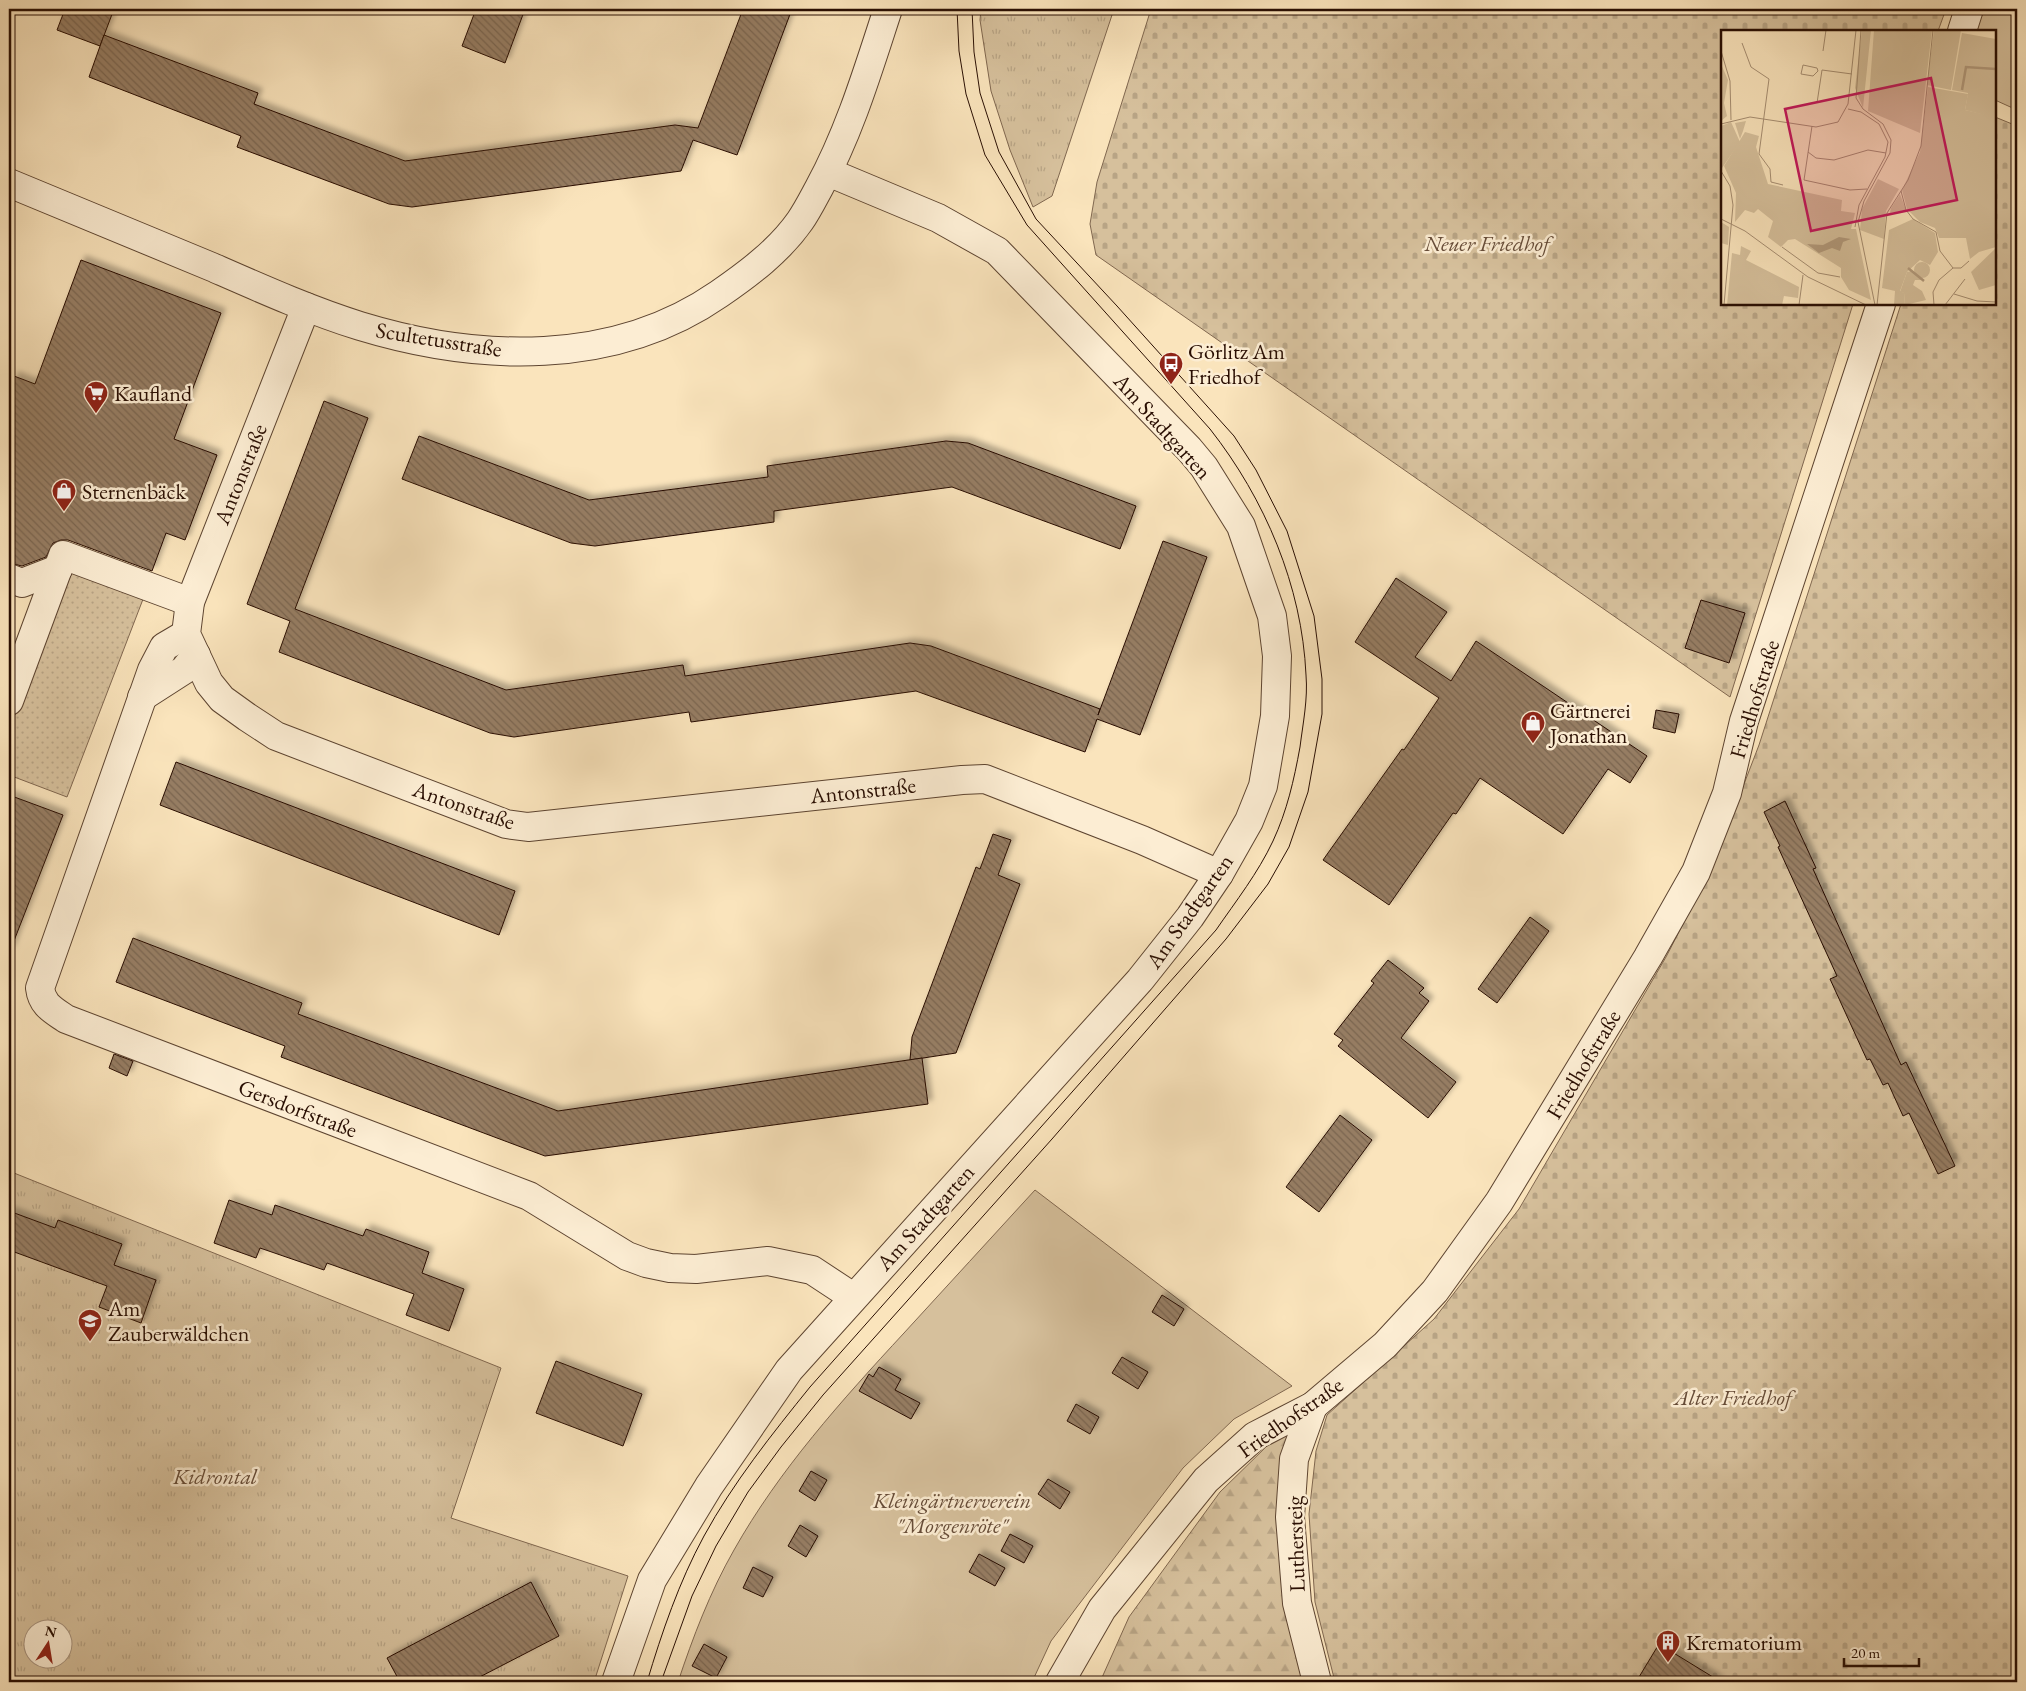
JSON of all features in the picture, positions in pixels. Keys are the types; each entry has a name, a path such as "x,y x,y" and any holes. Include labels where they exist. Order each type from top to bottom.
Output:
{"street":[{"name":"Scultetusstraße","path":"9,183 306,307 360,326 411,339 488,350 557,351 595,346 628,338 664,325 696,310 743,277 786,239 801,219 828,172 852,117 888,9"},
{"path":"1962,30 1969,9"},
{"name":"Am Stadtgarten","path":"616,1682 652,1580 709,1486 789,1370 1140,980 1190,917 1219,874 1249,821 1263,786 1275,716 1276,656 1272,616 1241,526 1204,467 1189,449 997,251 938,218 828,172"},
{"name":"Friedhofstraße","path":"1060,1682 1102,1609 1206,1480 1255,1436 1313,1406 1385,1345 1435,1291 1499,1202 1648,957 1696,872 1727,793 1744,721 1881,305"},
{"name":"Antonstraße","path":"306,307 190,602 191,644 209,683 222,698 247,718 276,736 506,824 528,827 952,781 985,780 1142,840 1219,874"},
{"path":"9,701 63,555 190,602"},
{"path":"9,578 22,583 58,569"},
{"name":"Gersdorfstraße","path":"191,644 164,647 152,670 40,988 41,997 47,1006 66,1019 529,1196 627,1256 670,1268 696,1269 768,1261 812,1270 853,1297"},
{"name":"Luthersteig","path":"1313,1406 1294,1459 1290,1517 1296,1603 1317,1682"}],"green space":[{"path":"981,9 1114,9 1052,196 1033,207 1010,150 991,91 980,20"},
{"name":"Neuer Friedhof","path":"1151,9 1946,9 1938,30 1721,30 1721,305 1853,305 1730,697 1096,255 1090,224 1097,182"},
{"path":"1979,9 2017,9 2017,110 1996,100 1996,30 1971,30"},
{"name":"Alter Friedhof","path":"1996,117 2017,126 2017,1682 1335,1682 1315,1602 1309,1514 1316,1451 1327,1415 1434,1319 1519,1209 1666,957 1711,870 1759,745 1901,305 1996,305"},
{"path":"66,569 145,594 67,797 9,775 9,717"},
{"name":"Kidrontal","path":"9,1171 501,1368 451,1518 628,1576 594,1682 9,1682"},
{"name":"Kleingärtnerverein \"Morgenröte\"","path":"1035,1190 1292,1386 1234,1419 1183,1468 1051,1641 1032,1682 678,1682 717,1582 752,1520 791,1464 858,1384"},
{"path":"1304,1417 1290,1458 1313,1682 1100,1682 1129,1617 1220,1492 1267,1446"}],"building":[{"path":"65,9 114,9 100,46 57,30"},
{"path":"476,9 525,9 505,63 462,46"},
{"path":"743,9 792,9 737,155 693,140 681,171 412,207 389,204 237,147 241,136 89,77 104,35 258,93 254,104 405,161 675,125 698,128"},
{"name":"Kaufland","path":"81,260 221,313 174,439 217,455 185,540 166,533 152,571 68,540 53,543 46,557 22,566 9,563 9,390 14,376 35,384"},
{"path":"324,401 368,418 295,609 506,690 683,665 685,676 910,643 931,646 1100,709 1098,715 1163,541 1207,557 1140,735 1097,719 1085,752 916,691 691,722 689,712 514,737 490,733 279,652 290,621 247,604"},
{"path":"419,436 589,500 768,477 767,466 946,441 968,443 1136,506 1120,549 952,487 774,511 774,522 595,546 571,543 402,479"},
{"path":"1396,578 1447,612 1415,657 1451,681 1476,641 1647,756 1630,783 1608,769 1563,834 1480,778 1456,814 1453,813 1389,905 1323,860 1402,749 1404,750 1439,698 1355,642"},
{"path":"1701,600 1745,613 1729,663 1685,648"},
{"path":"1656,710 1679,714 1675,733 1653,728"},
{"path":"176,762 515,891 499,935 160,805"},
{"path":"9,795 63,815 10,951 9,951"},
{"path":"1785,801 1816,868 1813,869 1901,1065 1906,1062 1955,1166 1938,1174 1909,1113 1903,1116 1888,1083 1883,1085 1870,1059 1867,1060 1830,979 1837,976 1764,812"},
{"path":"993,834 1011,840 998,875 1020,884 956,1053 910,1060 912,1037 976,867 980,869"},
{"path":"1530,917 1549,931 1497,1003 1478,989"},
{"path":"133,938 302,1003 298,1014 558,1111 922,1058 928,1104 545,1156 281,1057 285,1046 116,982"},
{"path":"1388,960 1424,988 1419,993 1429,1001 1401,1038 1456,1082 1428,1118 1338,1046 1343,1040 1334,1034 1374,983 1371,981"},
{"path":"114,1054 133,1061 127,1076 109,1068"},
{"path":"1340,1115 1372,1140 1319,1212 1286,1187"},
{"path":"229,1200 272,1215 275,1205 363,1236 366,1229 429,1252 422,1273 464,1289 449,1331 406,1315 414,1294 327,1263 324,1270 260,1248 256,1258 214,1243"},
{"path":"9,1211 55,1228 58,1220 122,1244 114,1265 156,1280 141,1323 99,1307 107,1286 9,1250"},
{"path":"1162,1295 1184,1309 1174,1326 1152,1312"},
{"path":"1122,1357 1148,1372 1138,1389 1112,1373"},
{"path":"556,1361 642,1394 623,1446 536,1413"},
{"path":"879,1367 901,1379 895,1390 920,1403 911,1419 859,1391 869,1374 873,1377"},
{"path":"1076,1404 1099,1417 1090,1434 1067,1421"},
{"path":"811,1471 827,1480 815,1501 799,1491"},
{"path":"1048,1479 1070,1492 1060,1509 1038,1494"},
{"path":"800,1525 818,1536 806,1557 788,1546"},
{"path":"1010,1534 1033,1546 1024,1563 1001,1551"},
{"path":"979,1554 1005,1568 995,1586 969,1572"},
{"path":"753,1567 773,1577 763,1597 743,1588"},
{"path":"531,1582 559,1636 470,1682 400,1682 387,1658"},
{"path":"704,1644 727,1657 716,1678 692,1666"},
{"name":"Krematorium","path":"1659,1644 1721,1682 1636,1682"}],"tram line":[{"path":"647,1682 665,1626 695,1553 715,1516 740,1478 810,1387 1216,930 1254,876 1273,841 1290,795 1300,747 1306,693 1303,642 1297,609 1288,577 1277,545 1263,514 1248,484 1210,429 1027,225 985,155 966,94 959,51 957,9"},
{"path":"661,1682 692,1596 716,1546 748,1492 823,1395 1052,1139 1226,939 1268,884 1289,847 1308,792 1322,714 1322,679 1314,616 1287,531 1256,470 1234,436 1036,219 999,152 980,93 974,52 972,9"}],"place":[{"name":"Görlitz Am Friedhof","path":"1171,385"},
{"name":"Kaufland","path":"96,414"},
{"name":"Sternenbäck","path":"64,512"},
{"name":"Gärtnerei Jonathan","path":"1533,744"},
{"name":"Am Zauberwäldchen","path":"90,1342"},
{"name":"Krematorium","path":"1668,1663"}]}
